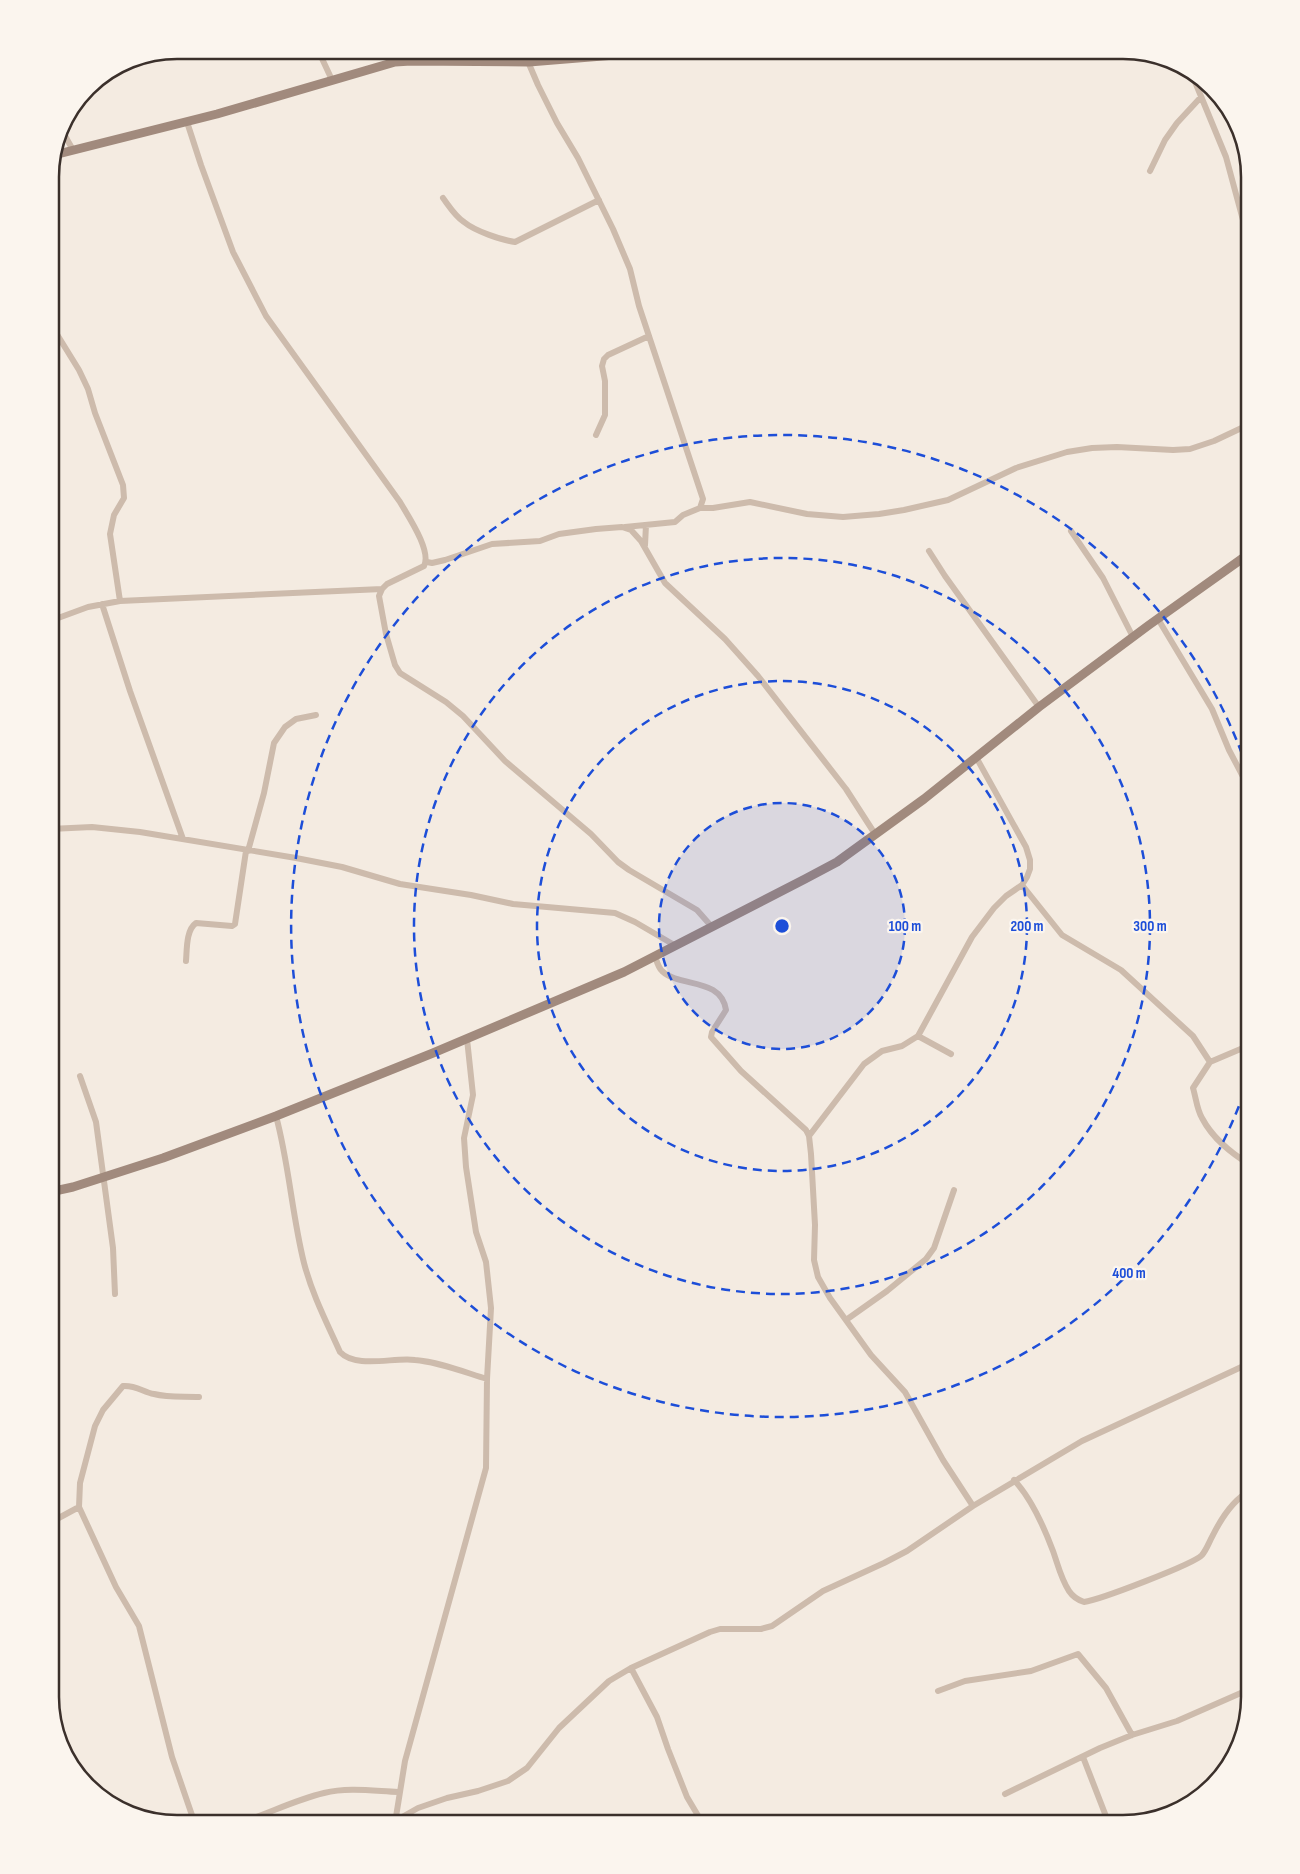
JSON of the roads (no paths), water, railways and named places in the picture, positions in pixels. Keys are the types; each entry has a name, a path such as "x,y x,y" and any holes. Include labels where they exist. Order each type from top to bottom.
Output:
{"main road":[{"path":"61,153 187,122 379,66 411,60 529,62 566,59"},
{"path":"59,1190 103,1178 163,1158 276,1116 467,1039 624,972 836,862 924,799 1040,707 1133,637 1241,559"}],"street":[{"path":"322,59 332,80"},
{"path":"528,59 556,123 578,158 630,268 639,306 702,492 703,499 700,508"},
{"path":"1196,84 1233,178 1241,210"},
{"path":"1150,171 1165,140 1201,97"},
{"path":"187,122 219,217 249,285 266,316 400,502 418,534 427,562"},
{"path":"66,138 73,150"},
{"path":"443,198 464,223 506,241 515,242 599,200"},
{"path":"596,435 605,415 605,381 602,366 604,359 608,355 649,336"},
{"path":"59,338 88,389 95,413 123,485 124,498 114,515 110,534 120,601"},
{"path":"712,927 697,910 618,862 591,834 506,762 458,711 400,673 395,665 386,634 379,596 387,584 420,569 427,562 445,560 492,544 540,541 559,534 596,528 675,522 683,515 700,508 714,508 750,502 807,514 842,517 879,514 948,500 1016,468 1067,452 1108,447 1190,449 1214,441 1241,428"},
{"path":"646,525 646,551"},
{"path":"622,527 631,530 637,535 665,583 725,639 758,676 846,789 875,834"},
{"path":"1071,532 1104,578 1133,637"},
{"path":"930,550 945,576 1040,707"},
{"path":"59,618 102,604 120,601 382,589"},
{"path":"102,604 130,691 183,839"},
{"path":"1158,619 1212,709 1241,773"},
{"path":"186,961 192,926 196,923 232,926 235,924 247,851 264,793 274,743 285,727 296,718 316,715"},
{"path":"809,1136 864,1064 882,1051 902,1046 918,1036 972,937 994,908 1006,896 1022,885 1030,869 1030,860 1026,847 976,757"},
{"path":"59,829 92,827 140,832 296,858 342,867 400,884 513,904 615,913 635,922 676,946"},
{"path":"1022,885 1062,935 1121,970 1193,1036 1210,1062"},
{"path":"655,956 658,966 668,975 707,987 722,997 726,1010 712,1032 711,1037 741,1071 800,1123 809,1136 816,1225 814,1260 818,1277 830,1298 871,1355 905,1392 973,1506"},
{"path":"918,1036 951,1054"},
{"path":"396,1815 398,1792 412,1734 486,1468 487,1378 491,1308 486,1262 476,1232 466,1167 464,1138 473,1095 467,1039"},
{"path":"1241,1050 1210,1062 1193,1088 1202,1118 1216,1138 1241,1159"},
{"path":"80,1076 96,1122 113,1248 115,1294"},
{"path":"276,1116 286,1158 304,1264 320,1309 340,1352 345,1357 352,1359 414,1360 487,1378"},
{"path":"846,1320 900,1281 926,1259 934,1248 954,1190"},
{"path":"406,1815 418,1808 447,1798 478,1791 508,1781 528,1768 560,1728 580,1708 609,1681 631,1668 720,1629 761,1629 772,1626 823,1591 907,1551 1014,1480 1082,1441 1241,1368"},
{"path":"192,1815 172,1757 139,1626 116,1587 79,1507 80,1482 95,1426 103,1410 124,1386 131,1385 163,1396 199,1397"},
{"path":"1014,1480 1021,1487 1036,1513 1053,1551 1061,1577 1078,1600 1084,1602 1148,1580 1200,1557 1232,1506 1241,1497"},
{"path":"59,1518 79,1507"},
{"path":"938,1691 965,1681 1031,1671 1078,1654 1106,1688 1132,1735"},
{"path":"631,1668 657,1717 687,1797 698,1815"},
{"path":"1005,1794 1132,1735 1177,1720 1241,1693"},
{"path":"1082,1757 1105,1815"},
{"path":"265,1815 297,1801 325,1793 346,1790 398,1792"}]}
